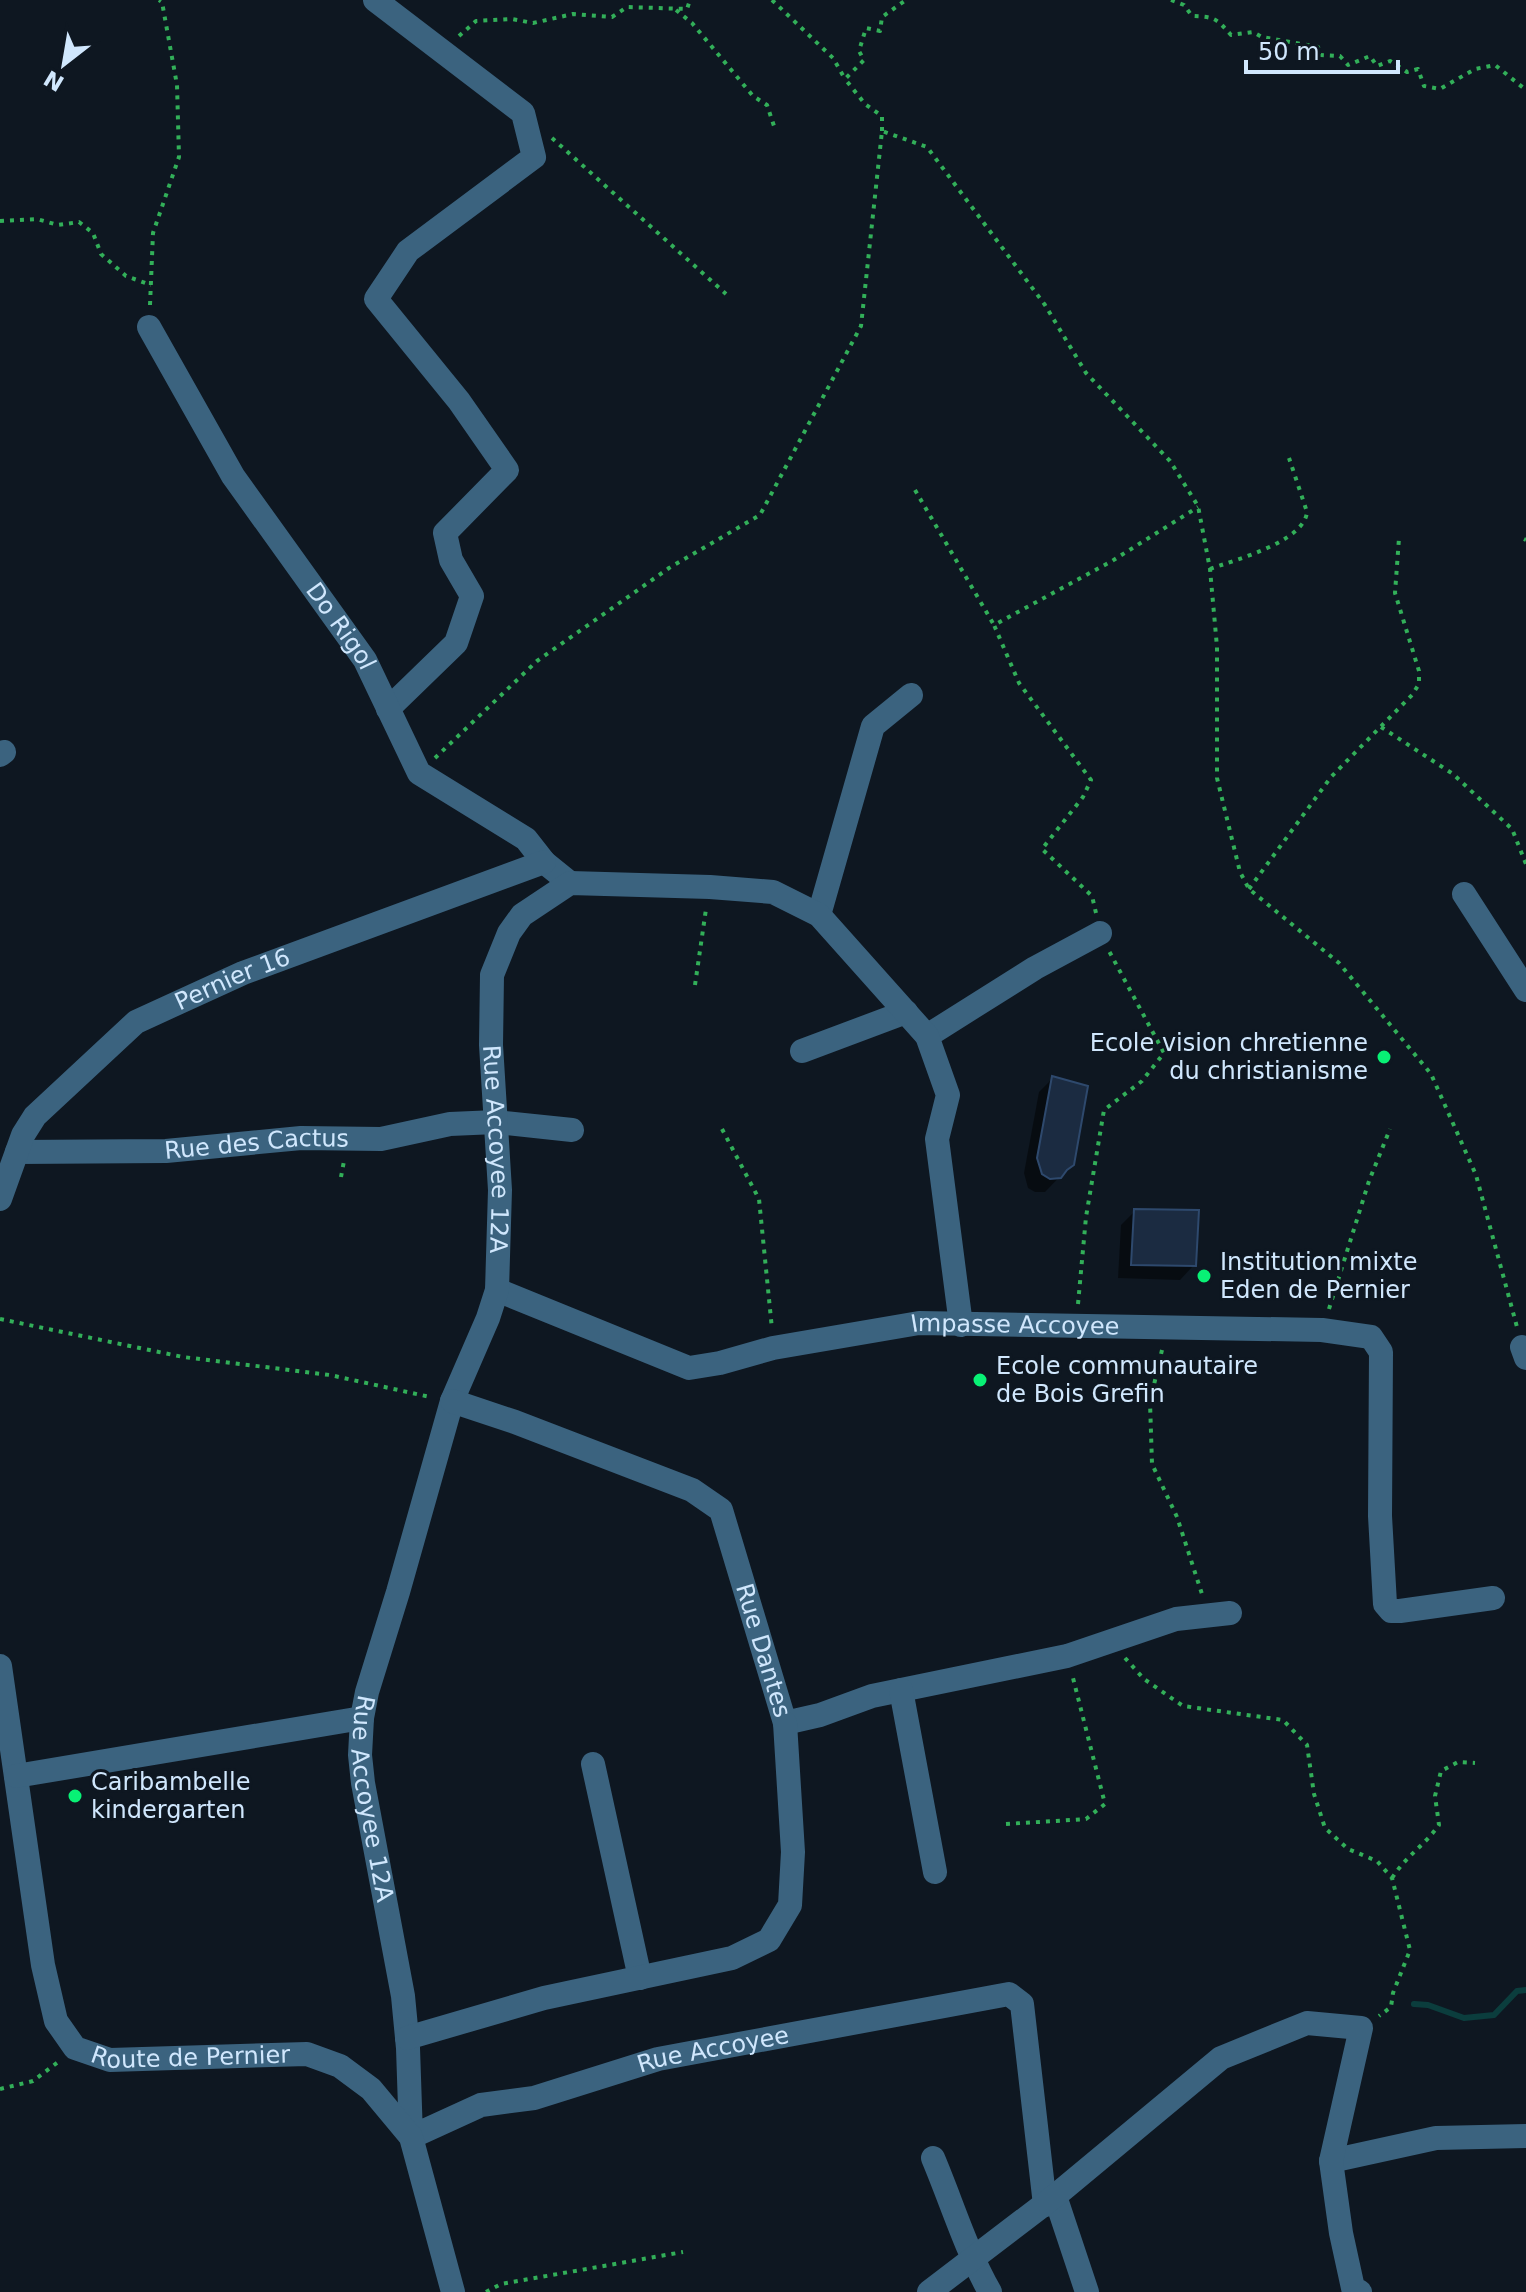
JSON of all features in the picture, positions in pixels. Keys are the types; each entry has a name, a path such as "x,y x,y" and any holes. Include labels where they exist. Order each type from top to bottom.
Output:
{"street":[{"path":"375,0 523,113 534,157 408,251 376,299 459,401 507,470 445,533 451,560 472,596 456,643 388,709"},
{"name":"Do Rigol","path":"149,327 233,476 365,660 419,773"},
{"path":"819,915 873,726 911,695"},
{"path":"419,773 526,839 544,862 570,883 773,892 819,915 927,1036 948,1095 937,1139 961,1325"},
{"name":"Pernier 16","path":"0,1199 17,1152 35,1116 136,1022 243,973 544,862"},
{"name":"Rue Accoyee 12A","path":"411,2137 403,1996 363,1783 360,1755 362,1718 452,1401 497,1290 500,1190 491,1045 492,975 509,933 522,915 570,883"},
{"path":"1464,894 1526,990"},
{"path":"927,1036 1035,968 1100,933"},
{"path":"802,1051 906,1012"},
{"name":"Rue des Cactus","path":"17,1152 166,1151 301,1138 381,1139 450,1124 496,1122 572,1130"},
{"name":"Impasse Accoyee","path":"497,1290 689,1368 773,1348 919,1323 1322,1330 1371,1337 1381,1352 1380,1516 1385,1604 1391,1611 1493,1598"},
{"name":"Rue Dantes","path":"452,1401 692,1490 721,1510 785,1723 820,1715 872,1696 1067,1656 1176,1619 1230,1613"},
{"name":"Route de Pernier","path":"0,1666 43,1965 56,2021 75,2048 110,2060 307,2054 340,2066 371,2089 411,2137 453,2292"},
{"path":"901,1690 935,1872"},
{"path":"16,1776 362,1718"},
{"path":"407,2038 544,1998 732,1958 769,1940 790,1905 793,1852 785,1723"},
{"path":"593,1764 640,1978"},
{"name":"Rue Accoyee","path":"411,2137 481,2105 534,2098 658,2059 1009,1994 1022,2004 1050,2201"},
{"path":"929,2292 1050,2201 1221,2058 1307,2023 1361,2028 1331,2161 1353,2288 1360,2292"},
{"path":"1331,2161 1436,2138 1526,2136"},
{"path":"933,2158 972,2260 990,2292"},
{"path":"1050,2201 1087,2292"}],"path":[{"path":"149,327 153,233 179,157 177,85 162,2 159,0"},
{"path":"430,42 455,40 476,21 512,19 533,23 573,14 612,17 627,7 687,9 690,0"},
{"path":"419,773 537,661 669,568 760,515 861,326 882,116 865,104 833,58 772,0"},
{"path":"845,79 864,60 859,51 866,28 880,31 882,17 906,0"},
{"path":"1171,0 1184,5 1192,16 1213,17 1222,22 1231,35 1253,32 1262,37 1318,47 1321,55 1340,56 1348,65 1370,56 1377,66 1390,61 1407,72 1418,69 1424,86 1440,89 1475,69 1495,65 1526,90"},
{"path":"676,10 692,23 753,96 767,105 774,126"},
{"path":"523,113 726,294"},
{"path":"882,131 927,147 1045,305 1086,373 1170,461 1198,506 1210,569 1217,647 1217,778 1240,872 1249,889 1339,963 1431,1074 1476,1175 1524,1353"},
{"path":"0,221 37,219 58,225 79,222 93,233 101,254 126,276 151,285"},
{"path":"1210,569 1275,545 1301,527 1307,519 1289,458"},
{"path":"915,490 994,625 1019,683 1091,780 1083,797 1042,849 1092,896 1100,933 1164,1053 1142,1081 1104,1110 1086,1217 1076,1327"},
{"path":"994,625 1112,561 1198,506"},
{"path":"1249,889 1331,777 1412,695 1419,684 1419,671 1395,593 1399,538"},
{"path":"1381,727 1453,774 1512,829 1526,864"},
{"path":"695,985 710,887"},
{"path":"722,1129 759,1199 773,1348"},
{"path":"1322,1330 1369,1181 1390,1129"},
{"path":"0,1319 183,1357 330,1375 452,1401"},
{"path":"1165,1328 1150,1402 1152,1464 1177,1517 1204,1600 1205,1616"},
{"path":"1110,1641 1144,1679 1183,1706 1283,1720 1307,1745 1314,1794 1325,1828 1348,1849 1377,1861 1392,1878 1410,1950 1393,1993 1391,2007 1361,2028"},
{"path":"1006,1824 1086,1819 1105,1804 1067,1656"},
{"path":"1392,1878 1405,1858 1429,1839 1439,1825 1435,1796 1441,1771 1458,1762 1475,1763"},
{"path":"0,2089 33,2081 75,2048"},
{"path":"486,2292 501,2284 683,2252"}],"building":[{"path":"1052,1076 1088,1086 1074,1165 1061,1178 1050,1179 1042,1174 1037,1158"},
{"path":"1134,1209 1199,1210 1196,1266 1131,1265"}],"waterway":[{"path":"1414,2004 1428,2005 1464,2018 1494,2015 1517,1991 1526,1990"}],"place":[{"name":"Ecole vision chretienne du christianisme","path":"1384,1057"},
{"name":"Institution mixte Eden de Pernier","path":"1204,1276"},
{"name":"Ecole communautaire de Bois Grefin","path":"980,1380"},
{"name":"Caribambelle kindergarten","path":"75,1796"}]}
